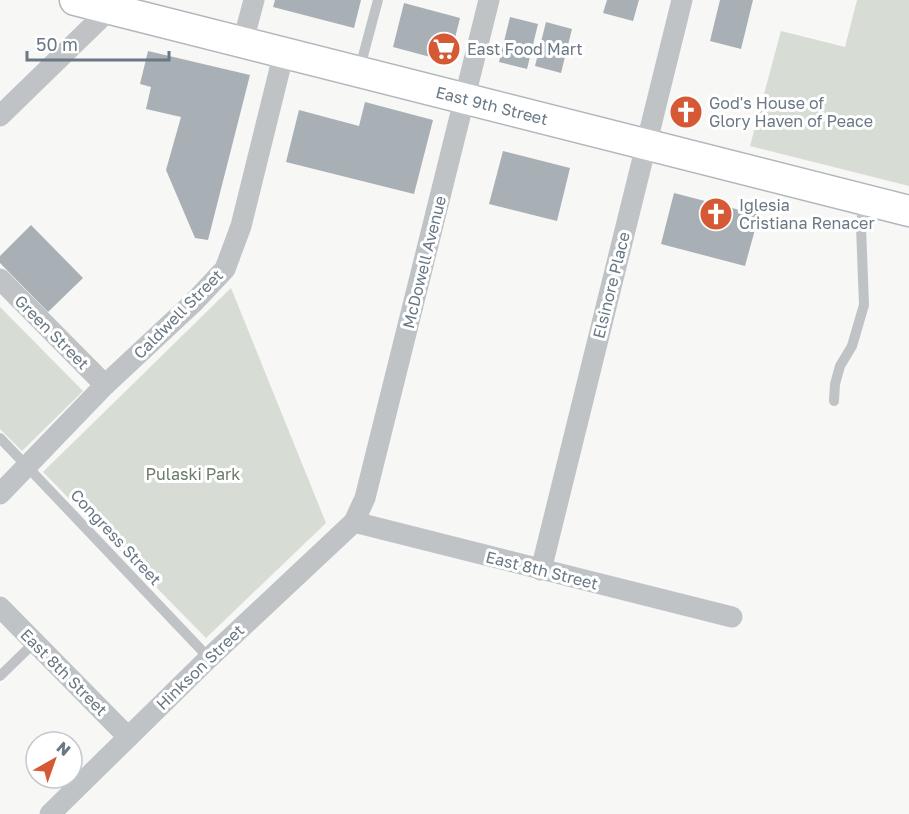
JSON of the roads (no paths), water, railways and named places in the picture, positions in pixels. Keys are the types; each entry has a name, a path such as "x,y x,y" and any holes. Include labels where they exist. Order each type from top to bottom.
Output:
{"street":[{"name":"East 9th Street","path":"75,0 909,211"},
{"path":"243,41 254,0"},
{"name":"McDowell Avenue","path":"354,522 365,498 489,0"},
{"name":"Elsinore Place","path":"542,570 681,0"},
{"path":"0,116 110,9"},
{"name":"Caldwell Street","path":"0,494 105,385 194,302 225,268 241,226 284,52"},
{"name":"Green Street","path":"0,279 105,385"},
{"name":"East 8th Street","path":"354,522 732,616"},
{"name":"Hinkson Street","path":"50,814 209,658 354,522"},
{"name":"East 8th Street","path":"0,607 128,737"}],"lane":[{"path":"359,71 378,0"},
{"path":"834,401 835,384 840,366 852,346 864,305 861,227 863,199"},
{"name":"Congress Street","path":"0,438 209,658"},
{"path":"0,676 35,642"}],"place":[{"name":"East Food Mart","path":"444,49"},
{"name":"God's House of Glory Haven of Peace","path":"686,112"},
{"name":"Iglesia Cristiana Renacer","path":"716,214"}],"park label":[{"name":"Pulaski Park","path":"193,474"}]}
